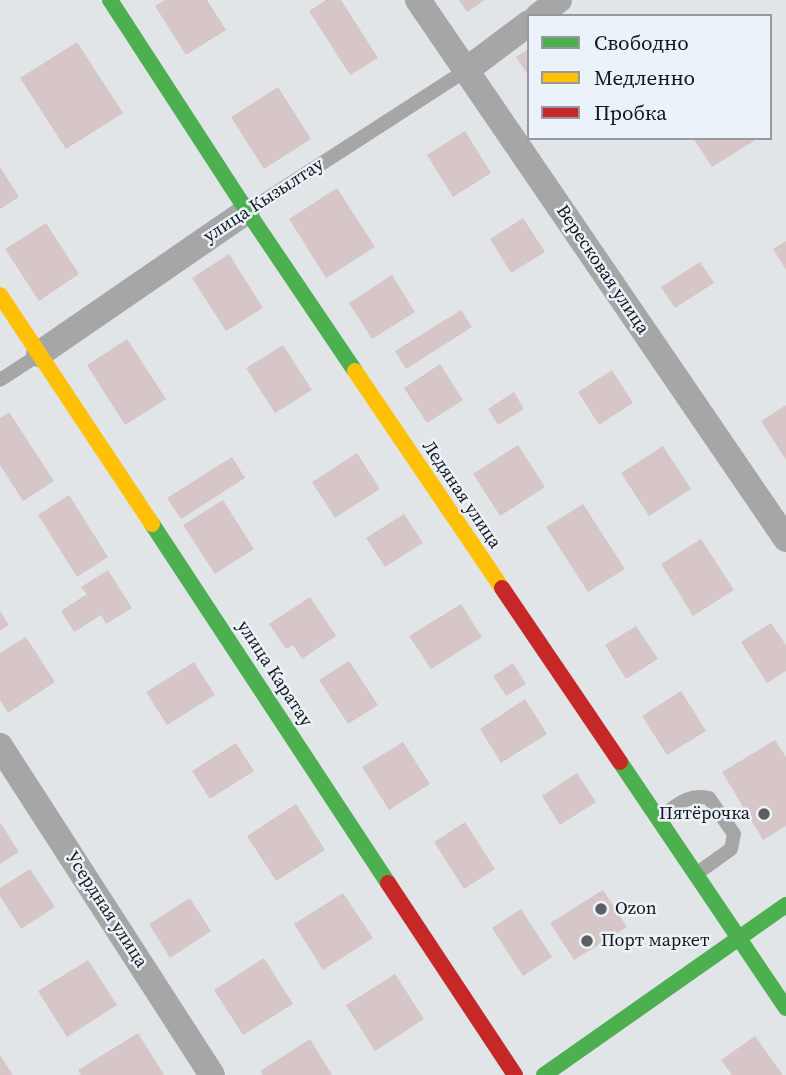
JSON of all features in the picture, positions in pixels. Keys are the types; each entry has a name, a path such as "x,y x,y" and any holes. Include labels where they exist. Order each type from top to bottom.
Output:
{"street":[{"name":"Ледяная улица","path":"110,0 247,211 786,1008"},
{"name":"Вересковая улица","path":"418,0 786,540"},
{"path":"541,14 559,0"},
{"name":"улица Кызылтау","path":"465,71 527,24"},
{"name":"улица Кызылтау","path":"39,354 247,211"},
{"name":"улица Каратау","path":"0,295 515,1075"},
{"name":"Усердная улица","path":"0,746 212,1075"},
{"path":"544,1075 786,905"}],"lane":[{"name":"улица Кызылтау","path":"247,211 465,71"},
{"name":"улица Кызылтау","path":"0,380 39,354"},
{"path":"657,819 686,798 709,798 734,834 731,849 695,875"}],"building":[{"path":"165,0 207,0 226,30 186,55 155,6"},
{"path":"326,0 341,0 378,58 350,75 309,11"},
{"path":"459,0 485,0 467,12"},
{"path":"77,42 123,113 66,149 20,78"},
{"path":"527,50 527,73 516,57"},
{"path":"278,87 311,139 264,169 231,117"},
{"path":"465,131 491,173 453,197 427,155"},
{"path":"694,140 754,141 712,167"},
{"path":"0,167 19,197 0,209"},
{"path":"337,188 375,247 326,278 289,219"},
{"path":"523,218 545,252 511,273 490,239"},
{"path":"46,223 79,274 39,301 5,249"},
{"path":"786,241 786,270 773,249"},
{"path":"229,254 263,308 226,331 192,278"},
{"path":"700,262 714,283 675,308 661,287"},
{"path":"392,275 415,312 372,339 349,303"},
{"path":"461,310 472,327 406,369 395,351"},
{"path":"127,339 166,399 125,425 87,365"},
{"path":"283,345 312,390 275,413 246,368"},
{"path":"440,364 463,400 427,423 404,388"},
{"path":"612,370 633,403 599,425 578,392"},
{"path":"514,392 524,409 498,425 488,409"},
{"path":"786,405 786,460 761,421"},
{"path":"9,412 54,481 23,501 0,465 0,418"},
{"path":"518,445 545,487 500,516 473,474"},
{"path":"663,446 691,489 649,516 621,473"},
{"path":"357,453 380,489 335,518 312,482"},
{"path":"232,457 245,478 181,519 167,498"},
{"path":"69,495 108,557 77,577 38,515"},
{"path":"223,500 254,549 215,574 183,525"},
{"path":"583,504 625,569 588,592 546,527"},
{"path":"404,514 423,543 385,567 366,538"},
{"path":"701,539 734,590 693,616 661,564"},
{"path":"108,570 132,608 106,624 101,615 74,632 61,611 87,594 81,587"},
{"path":"310,597 336,636 302,659 293,645 286,649 269,624"},
{"path":"461,604 482,637 431,669 409,636"},
{"path":"0,611 9,625 0,631"},
{"path":"771,623 786,645 786,671 767,683 741,642"},
{"path":"636,626 658,659 626,679 605,645"},
{"path":"26,637 55,682 8,713 0,700 0,653"},
{"path":"349,661 378,705 348,724 319,680"},
{"path":"194,662 215,695 167,725 146,692"},
{"path":"513,663 526,684 506,696 493,676"},
{"path":"681,691 706,731 667,755 642,716"},
{"path":"525,699 547,734 501,763 480,729"},
{"path":"775,740 786,757 786,826 763,840 722,772"},
{"path":"403,742 430,784 389,810 362,767"},
{"path":"236,743 254,771 210,799 192,771"},
{"path":"577,773 596,802 560,825 542,796"},
{"path":"296,804 325,850 276,881 247,836"},
{"path":"0,822 19,852 0,864"},
{"path":"465,822 495,869 464,889 434,842"},
{"path":"30,869 55,907 21,929 0,896 0,888"},
{"path":"603,890 627,927 574,960 550,923"},
{"path":"343,893 373,938 323,970 294,924"},
{"path":"190,898 211,931 170,958 149,924"},
{"path":"521,909 552,957 523,976 492,928"},
{"path":"264,958 293,1004 243,1035 214,990"},
{"path":"88,960 117,1005 67,1037 38,991"},
{"path":"395,974 424,1019 375,1051 346,1005"},
{"path":"138,1033 164,1075 81,1075 78,1070"},
{"path":"755,1036 783,1075 732,1075 721,1060"},
{"path":"310,1039 332,1075 263,1075 260,1071"},
{"path":"0,1055 13,1075 0,1075"}],"traffic: fast":[{"path":"110,0 355,371"},
{"path":"152,524 388,883"},
{"path":"620,762 786,1008"},
{"path":"544,1075 786,905"}],"traffic: slow":[{"path":"0,295 152,524"},
{"path":"355,371 502,588"}],"traffic: jam":[{"path":"502,588 620,762"},
{"path":"388,883 515,1075"}],"place":[{"name":"Пятёрочка","path":"764,814"},
{"name":"Ozon","path":"601,909"},
{"name":"Порт маркет","path":"587,941"}]}
